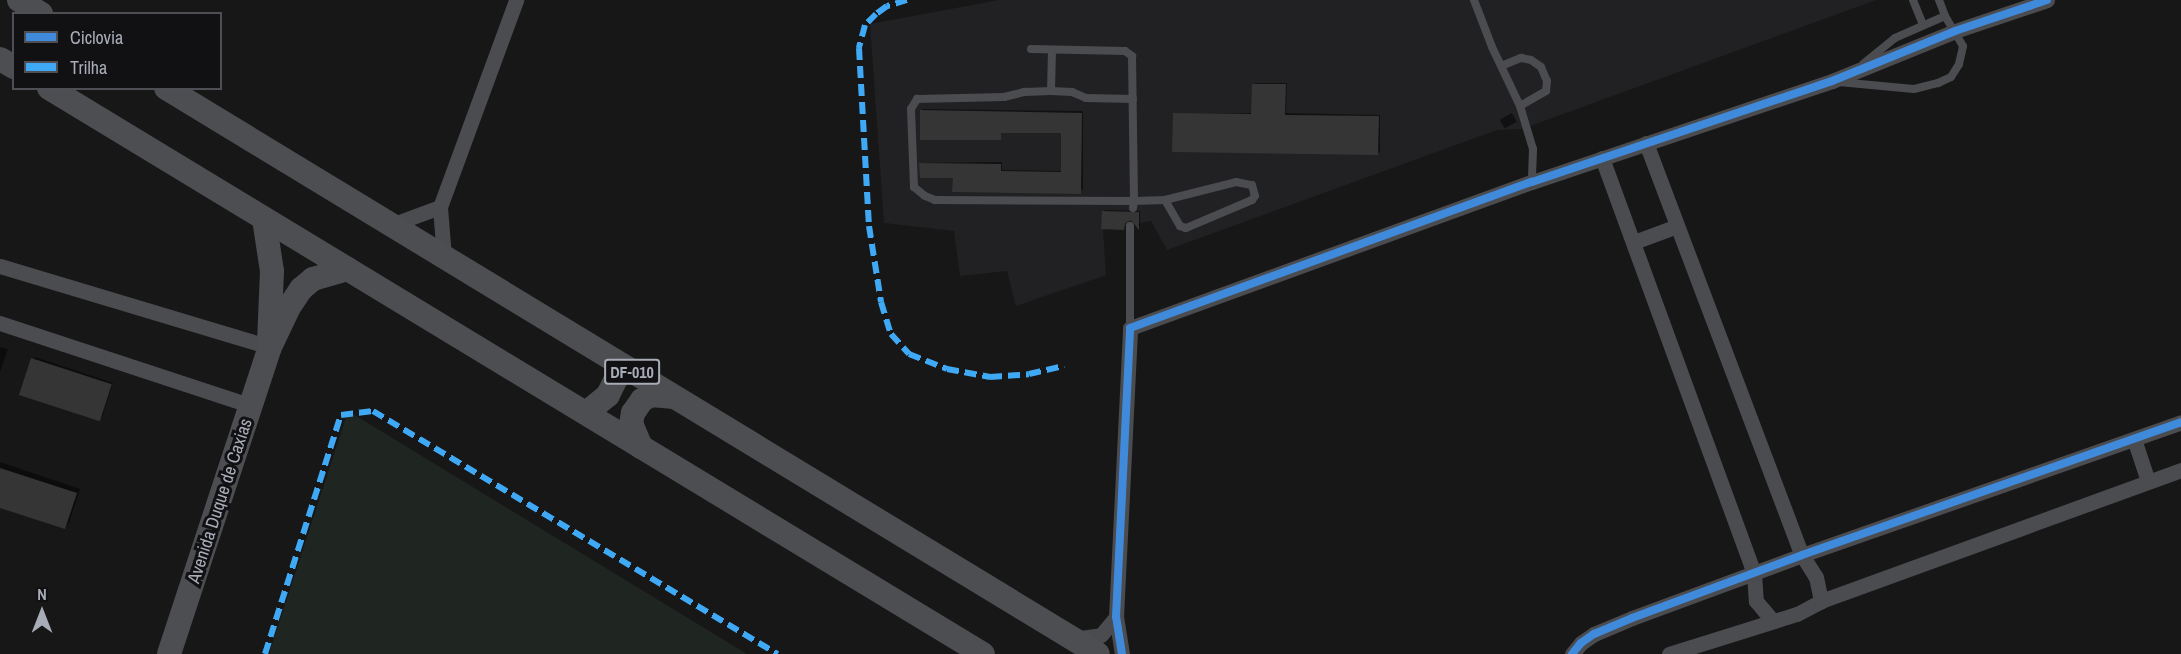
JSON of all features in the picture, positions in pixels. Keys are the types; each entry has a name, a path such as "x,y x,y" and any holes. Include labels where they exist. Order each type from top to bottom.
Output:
{"main road":[{"path":"19,0 39,12"},
{"path":"52,90 983,654"},
{"name":"DF-010","path":"169,90 1098,654"},
{"name":"Avenida Duque de Caxias","path":"264,219 272,271 270,347"},
{"name":"Avenida Duque de Caxias","path":"169,654 270,347 289,307 301,289 313,279 348,269"},
{"path":"586,413 608,395 622,366"},
{"path":"640,447 631,424 633,413 642,400 651,395 674,397"}],"street":[{"path":"444,256 440,207 516,0"},
{"path":"1122,654 1116,617 1130,328 1532,182 1832,81 1955,31 2047,0"},
{"path":"1646,142 1802,555 1816,577 1821,601"},
{"path":"1602,158 1754,574 1756,601 1773,621"},
{"path":"392,225 440,207"},
{"path":"1634,242 1677,226"},
{"path":"0,266 270,347"},
{"path":"0,323 252,406"},
{"path":"1572,654 1581,643 1594,634 1802,555 2181,422"},
{"path":"2134,439 2148,481"},
{"path":"1669,654 1797,614 1821,601 2181,470"},
{"path":"1073,639 1101,635 1116,617"}],"lane":[{"path":"1474,0 1520,106 1533,149 1532,182"},
{"path":"1913,0 1923,25"},
{"path":"1832,81 1914,89 1938,84 1951,76 1959,64 1963,46 1945,16 1939,0"},
{"path":"1853,72 1895,38 1945,16"},
{"path":"1031,49 1130,53 1133,66 1133,204"},
{"path":"1051,91 1052,50"},
{"path":"1501,66 1521,58 1532,60 1541,68 1547,81 1546,91 1520,106"},
{"path":"1132,99 1086,98 1072,92 1051,91 1024,92 1004,97 917,99 911,109 914,187 925,196 935,200 1133,204 1165,200 1236,182 1252,184 1255,196 1252,200 1186,228 1180,226 1165,200"},
{"path":"1130,226 1130,328"}],"shaded area":[{"path":"999,0 1876,0 1522,129 1497,130 1167,250 1151,221 1103,230 1106,275 1016,306 1007,271 960,276 954,231 884,223 870,24"},
{"path":"348,411 747,654 269,654"}],"building":[{"path":"1252,84 1286,84 1285,115 1379,116 1378,155 1172,152 1173,113 1251,114"},
{"path":"920,110 1082,113 1081,194 952,192 953,178 920,178 919,163 1001,164 1001,171 1061,172 1061,133 1001,133 1001,140 920,140"},
{"path":"1102,211 1139,212 1139,230 1131,220 1125,223 1124,230 1101,229"},
{"path":"31,358 112,384 100,421 19,395"},
{"path":"0,468 77,493 65,529 0,508"}],"marked path":[{"path":"907,0 887,6 876,14 865,25 859,48 869,226 881,302 891,334 909,354 947,369 990,377 1029,374 1064,366"},
{"path":"265,654 341,415 373,411 778,654"}],"cycle path":[{"path":"1122,654 1116,617 1130,328 1532,182 1832,81 1955,31 2047,0"},
{"path":"1572,654 1581,643 1594,634 1632,618 1802,555 2181,422"}]}
